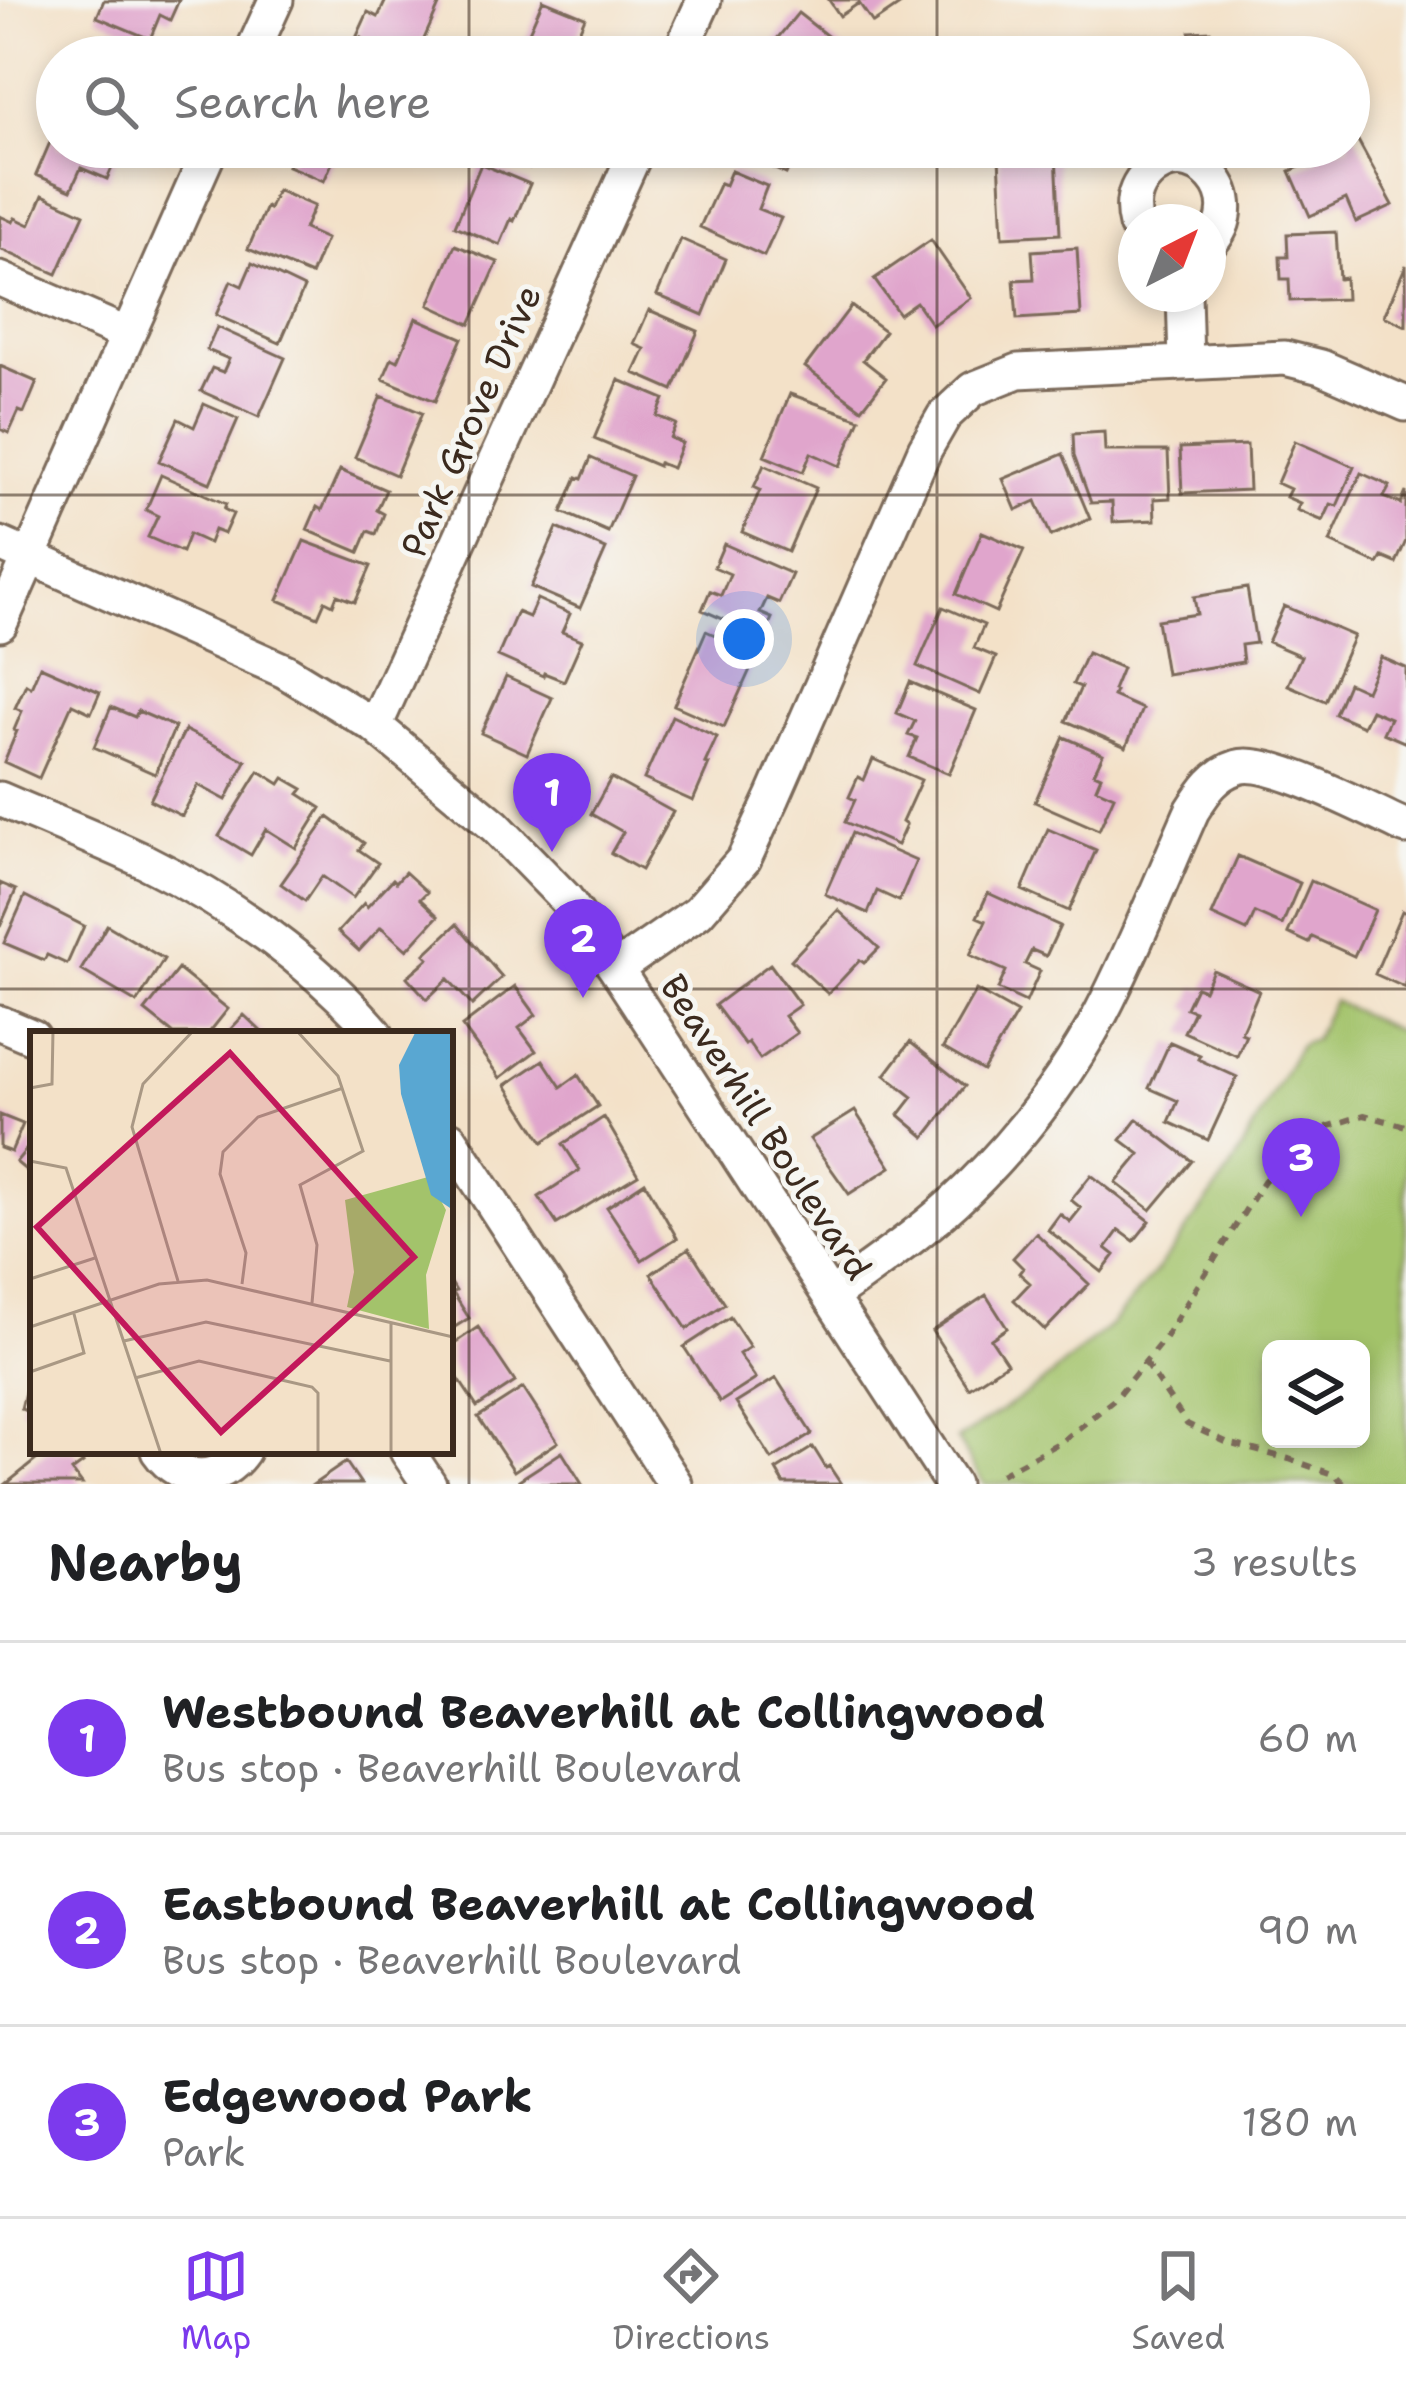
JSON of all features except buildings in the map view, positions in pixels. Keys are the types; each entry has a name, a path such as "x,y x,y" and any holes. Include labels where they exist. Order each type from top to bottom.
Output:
{"street":[{"path":"260,36 276,0"},
{"path":"688,36 704,0"},
{"path":"0,624 15,550 128,335 202,168"},
{"name":"Park Grove Drive","path":"375,726 628,168"},
{"path":"1133,204 1143,178 1155,168"},
{"path":"1202,168 1221,187 1226,204"},
{"path":"0,279 128,335"},
{"path":"1185,312 1186,362"},
{"path":"616,969 698,912 744,859 925,448 944,416 974,389 1018,371 1285,358 1321,367 1406,404"},
{"name":"Beaverhill Boulevard","path":"15,550 285,671 375,726 495,826 566,899 616,969 952,1484"},
{"path":"830,1297 953,1203 1016,1138 1060,1080 1101,1012 1210,782 1240,766 1270,767 1406,827"},
{"path":"0,799 206,894 336,992 373,1031"},
{"path":"0,1023 30,1036"},
{"path":"453,1143 675,1484"},
{"path":"160,1454 172,1469 203,1478 219,1475 241,1454"},
{"path":"409,1454 429,1484"}],"path":[{"path":"1000,1474 1064,1440 1115,1399 1164,1339 1264,1181 1308,1133 1364,1114 1406,1126"},
{"path":"1145,1363 1187,1424 1228,1443 1334,1475 1344,1484"}],"green space":[{"path":"1333,1001 1406,1035 1406,1484 984,1484 957,1440 1040,1385 1111,1325 1231,1169 1300,1044 1314,1040"}],"place":[{"name":"Westbound Beaverhill at Collingwood","path":"552,852"},
{"name":"Eastbound Beaverhill at Collingwood","path":"583,998"},
{"name":"Edgewood Park","path":"1301,1217"}]}
